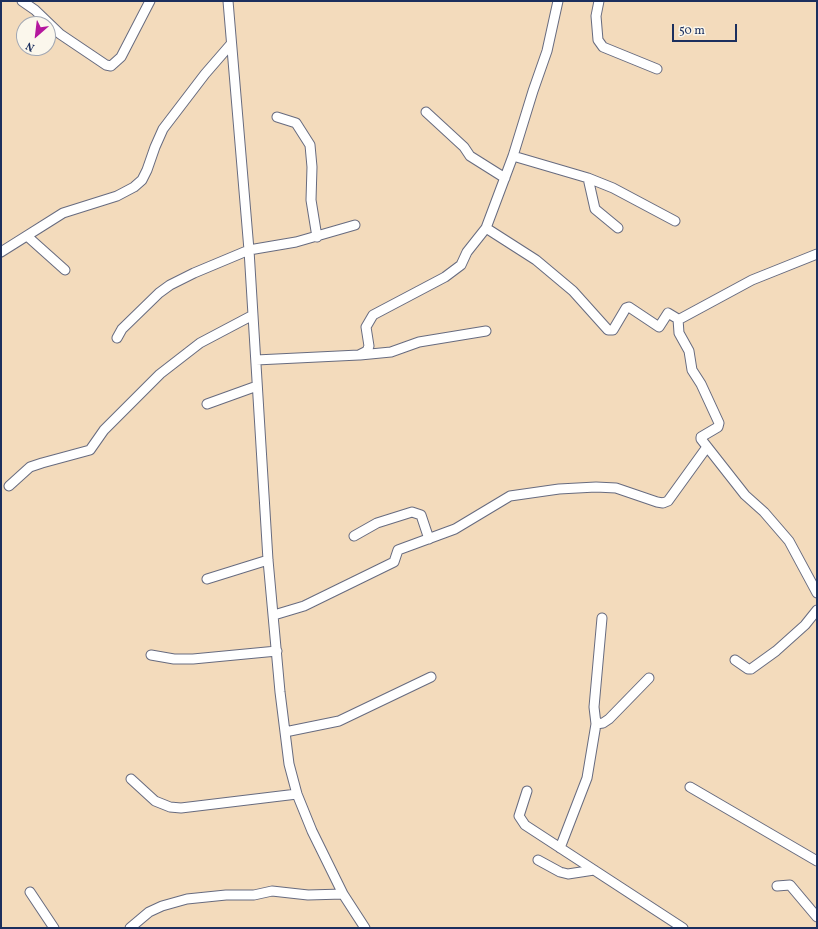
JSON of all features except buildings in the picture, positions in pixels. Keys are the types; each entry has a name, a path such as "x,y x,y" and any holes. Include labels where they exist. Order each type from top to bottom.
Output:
{"street":[{"path":"22,1 35,10 60,34 106,65 111,66 121,57 150,1"},
{"path":"228,1 249,250 268,560 289,764 297,794 312,831 342,894 365,928"},
{"path":"359,355 367,351 369,346 366,327 373,316 446,277 461,265 467,252 486,228 513,156 532,91 547,51 558,1"},
{"path":"599,1 596,16 598,40 603,47 657,69"},
{"path":"1,252 64,213 117,196 138,183 147,170 163,130 205,74 231,44"},
{"path":"426,112 464,147 470,156 505,178"},
{"path":"277,117 296,123 310,145 312,167 311,200 317,237"},
{"path":"513,156 588,178 613,188 675,221"},
{"path":"588,178 594,208 618,228"},
{"path":"117,338 128,322 170,285 208,266 249,250 317,237 355,225"},
{"path":"486,228 536,260 573,291 608,330 612,330 626,308 629,307 659,328 668,313 678,320"},
{"path":"27,236 65,270"},
{"path":"678,320 752,280 817,254"},
{"path":"9,486 30,467 42,462 90,450 104,430 160,374 200,343 253,315"},
{"path":"678,320 679,333 689,351 692,370 701,384 719,423 718,427 701,437 701,439 745,495 764,512 788,541 817,593"},
{"path":"256,360 391,352 419,342 486,330"},
{"path":"207,404 257,386"},
{"path":"274,615 304,606 394,562 398,550 455,529 514,495 559,489 596,487 616,488 663,503 668,501 707,447"},
{"path":"354,536 377,524 412,512 421,515 429,539"},
{"path":"207,579 268,560"},
{"path":"735,660 748,669 751,669 776,651 805,625 817,610"},
{"path":"560,848 587,778 596,724 594,708 602,618"},
{"path":"151,655 174,659 193,659 277,650"},
{"path":"285,732 339,721 431,677"},
{"path":"596,724 609,719 649,678"},
{"path":"131,779 155,801 170,807 181,808 297,794"},
{"path":"690,787 817,861"},
{"path":"527,791 519,816 521,821 543,838 683,928"},
{"path":"538,860 560,872 568,874 594,870"},
{"path":"777,886 790,885 817,917"},
{"path":"130,928 149,912 162,906 187,899 226,895 254,895 272,891 308,894 342,894"},
{"path":"30,892 54,928"}]}
